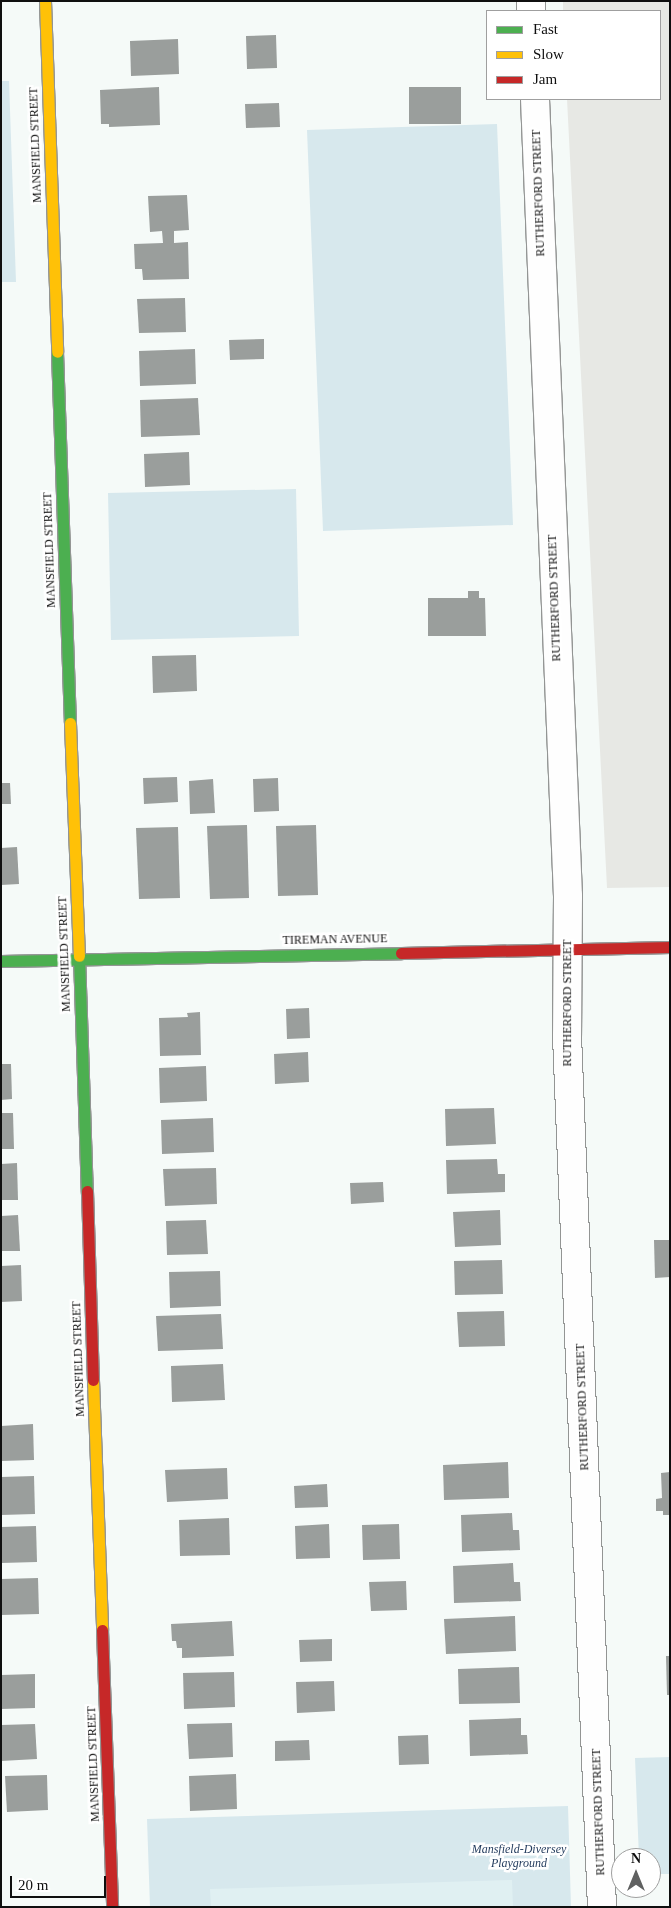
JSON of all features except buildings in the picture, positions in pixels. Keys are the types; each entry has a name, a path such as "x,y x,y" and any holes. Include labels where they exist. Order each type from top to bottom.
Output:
{"street":[{"name":"MANSFIELD STREET","path":"45,1 112,1907"},
{"name":"RUTHERFORD STREET","path":"535,100 567,949 567,1036 602,1907"},
{"name":"TIREMAN AVENUE","path":"1,961 670,947"}],"shaded area":[{"path":"563,1 670,1 670,887 607,888 567,100 661,100 661,10 563,10"},
{"path":"512,1880 513,1907 211,1907 210,1889"}],"green space":[{"path":"1,81 9,81 16,282 1,282"},
{"path":"497,124 513,525 323,531 307,130"},
{"path":"296,489 299,636 111,640 108,493"},
{"path":"670,1757 670,1874 661,1874 661,1848 639,1848 635,1758"},
{"name":"Mansfield-Diversey Playground","path":"568,1806 571,1907 150,1907 147,1819"}],"traffic: fast":[{"path":"57,352 70,723"},
{"path":"1,961 401,953"},
{"path":"79,956 87,1191"}],"traffic: slow":[{"path":"45,1 57,352"},
{"path":"70,723 79,956"},
{"path":"93,1380 102,1630"}],"traffic: jam":[{"path":"401,953 670,947"},
{"path":"87,1191 93,1380"},
{"path":"102,1630 112,1907"}]}
